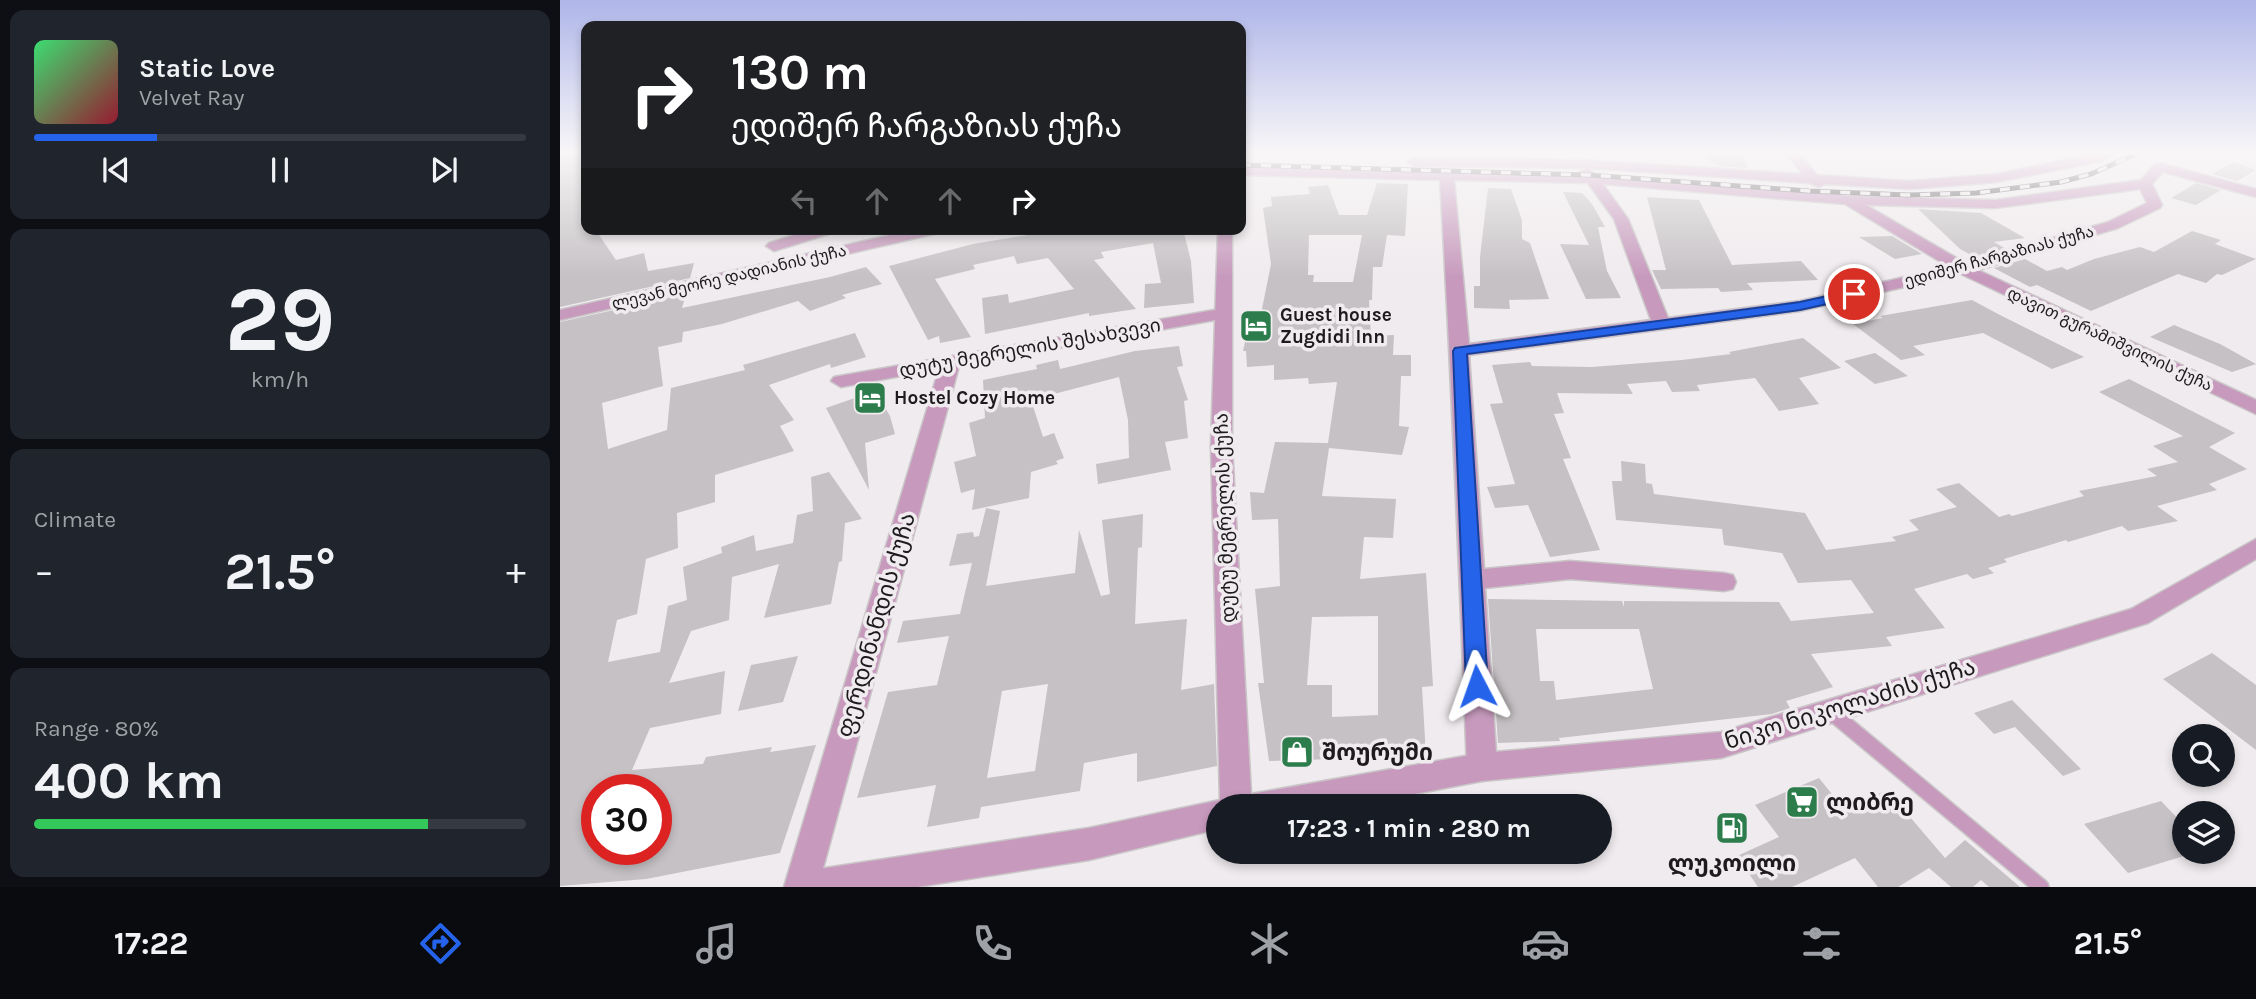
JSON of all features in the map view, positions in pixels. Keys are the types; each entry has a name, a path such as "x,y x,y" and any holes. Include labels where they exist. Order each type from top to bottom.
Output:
{"street":[{"path":"1448,194 1460,351 1470,580 1482,766"},
{"path":"1603,194 1620,219 1661,324"},
{"path":"1780,194 1849,200 1995,204 2067,194"},
{"name":"დავით გურამიშვილის ქუჩა","path":"1839,194 1963,269 2256,408"},
{"name":"ედიშერ ჩარგაზიას ქუჩა","path":"1460,351 1800,306 1963,269 2059,242 2155,205 2150,194"},
{"name":"ლევან მეორე დადიანის ქუჩა","path":"560,315 911,235"},
{"name":"დუტუ მეგრელის ქუჩა","path":"1225,235 1220,314 1221,420 1235,794"},
{"path":"773,237 776,265"},
{"name":"დუტუ მეგრელის შესახვევი","path":"841,381 1220,314"},
{"name":"ფერდინანდის ქუჩა","path":"801,887 951,362"},
{"name":"ნიკო ნიკოლაძის ქუჩა","path":"1337,794 1482,766 1721,745 2139,616 2256,548"},
{"path":"1470,580 1570,570 1724,582"},
{"path":"813,887 1088,844 1206,817"}],"lane":[{"path":"1830,711 2041,887"}],"building":[{"path":"560,194 581,194 581,235 599,235 616,260 644,253 648,271 694,263 690,278 560,307"},
{"path":"1331,194 1339,215 1367,215 1373,194 1407,194 1405,236 1387,235 1382,267 1373,267 1372,300 1369,300 1371,336 1394,335 1393,355 1411,355 1411,376 1401,376 1399,426 1409,427 1402,455 1329,448 1322,496 1396,499 1393,538 1364,537 1360,579 1426,573 1433,686 1422,687 1426,756 1269,761 1258,683 1264,683 1255,589 1280,586 1278,519 1252,520 1250,492 1264,493 1275,442 1328,443 1337,382 1309,384 1308,378 1274,380 1274,365 1247,367 1246,351 1243,351 1251,315 1261,314 1271,264 1263,208 1272,206 1271,197","holes":["1309,235 1362,235 1353,282 1313,282 1314,275 1308,275","1378,616 1378,715 1332,717 1332,685 1307,685 1312,617"]},
{"path":"1487,194 1513,194 1522,220 1522,239 1530,243 1549,299 1509,300 1510,309 1474,308 1474,286 1480,286 1480,257"},
{"path":"1564,194 1583,194 1605,227 1598,227 1607,271 1621,298 1586,299 1560,244 1589,245"},
{"path":"2177,194 2214,194 2196,205 2171,198"},
{"path":"1647,197 1699,200 1732,265 1801,261 1818,280 1747,283 1753,290 1721,292 1718,288 1661,289 1652,270 1666,270"},
{"path":"1918,209 1981,213 2025,238 1994,242 2006,249 1975,257 1960,249"},
{"path":"2192,231 2221,240 2215,244 2256,259 2222,275 2217,274 2206,283 2178,274 2091,311 2037,285 2030,287 1994,268 2025,259 2047,271 2062,267 2067,270 2094,259 2140,247 2154,252"},
{"path":"1028,235 1184,235 1191,261 1194,303 1144,308 1145,284 1161,283 1153,243 1101,252 1104,258 1094,260 1136,309 1089,316 1089,313 985,334 982,298 1008,294 1009,303 1074,289 1048,258 1017,264 1014,256 973,265 975,269 935,279 971,337 940,343 939,336 928,340 889,266 973,244"},
{"path":"1892,236 1922,254 1895,259 1859,237"},
{"path":"866,267 882,284 842,295 846,298 810,311 798,301 722,324 683,332 682,342 658,347 663,386 602,403 608,449 667,430 671,388 745,370 743,365 855,333 866,357 831,368 830,364 769,385 794,420 780,426 794,451 715,475 715,502 677,513 678,548 646,559 637,614 617,620 608,662 660,652 668,606 687,600 683,567 722,553 721,547 754,535 756,551 793,543 797,515 813,511 811,477 829,472 862,519 845,523 842,561 839,562 831,604 764,618 779,564 732,577 729,620 691,631 669,683 725,671 721,714 650,728 632,770 703,764 706,757 772,747 770,752 816,745 780,853 646,879 560,886 560,322 686,294 682,308"},
{"path":"1972,300 2084,357 2052,369 1983,333 1913,346 1925,355 1901,360 1853,324 1883,318 1880,316"},
{"path":"2174,325 2220,344 2256,364 2232,372 2150,337"},
{"path":"1803,338 1841,368 1799,378 1819,404 1779,411 1755,378 1697,385 1700,391 1672,392 1666,381 1627,384 1633,394 1557,393 1564,413 1554,414 1571,458 1563,459 1600,550 1550,557 1528,505 1495,508 1487,487 1515,484 1490,404 1503,403 1492,365 1530,362 1532,366 1592,367 1682,360 1731,354 1729,352"},
{"path":"1179,346 1183,366 1177,367 1188,400 1184,401 1188,438 1165,442 1171,470 1098,484 1096,464 1129,458 1128,420 1119,377 1031,400 1043,437 1054,433 1064,458 1056,461 1058,464 1031,472 1029,498 972,510 975,489 961,493 954,462 976,456 969,423 985,418 983,380 1037,369 1036,365 1058,360 1060,369 1135,351"},
{"path":"1875,353 1908,376 1875,384 1844,361"},
{"path":"2129,379 2235,433 2209,447 2247,469 2209,484 2217,490 2157,506 2178,521 2128,531 2122,526 2068,542 2066,540 2004,559 2007,562 1988,568 1994,573 1973,579 1967,574 1914,589 1945,628 1886,637 1892,646 1811,654 1833,687 1786,701 1790,708 1772,714 1559,738 1560,741 1498,743 1488,599 1622,601 1624,607 1624,601 1779,602 1791,621 1874,613 1851,580 1798,583 1782,553 1724,545 1722,529 1616,520 1612,481 1622,481 1621,461 1645,464 1646,483 1652,484 1654,494 1805,513 1826,550 1896,541 1892,537 1919,530 1909,520 1957,507 1936,489 1959,483 1999,517 2009,514 2012,516 2084,496 2079,491 2157,476 2147,469 2178,462 2153,446 2183,436 2099,392","holes":["1536,629 1639,629 1653,689 1556,700 1554,681 1540,681"]},
{"path":"875,391 890,416 895,434 865,443 869,490 826,408"},
{"path":"986,508 1000,511 986,586 1075,573 1079,530 1101,596 1110,594 1102,520 1143,514 1142,547 1138,548 1135,624 1187,619 1181,690 1214,684 1217,766 1137,782 1137,753 1084,763 1080,791 981,807 979,818 927,827 936,785 857,798 888,692 937,685 949,636 897,643 903,621 960,614 972,563 949,566 957,534 973,532 974,537 979,536","holes":["1048,684 1035,771 987,778 1002,691"]},
{"path":"2212,653 2256,685 2256,750 2235,734 2235,724 2222,724 2163,679"},
{"path":"798,656 783,702 738,711 751,665"},
{"path":"2012,700 2081,769 2063,776 2015,727 1994,734 1974,713"},
{"path":"1819,778 1844,809 1887,790 1945,858 1965,840 2020,887 1989,887 1981,880 1973,887 1951,887 1929,868 1898,887 1878,887 1855,858 1792,887 1758,887 1737,856 1779,837 1755,805"},
{"path":"2161,801 2172,812 2172,860 2128,873 2084,824"}],"railway":[{"path":"1893,194 1929,194"}],"place":[{"name":"Guest house Zugdidi Inn","path":"1256,326"},
{"name":"Hostel Cozy Home","path":"870,398"},
{"name":"შოურუმი","path":"1297,752"},
{"name":"ლიბრე","path":"1802,802"},
{"name":"ლუკოილი","path":"1732,828"}],"route":[{"path":"1477,686 1460,351 1800,306 1854,294"}]}
